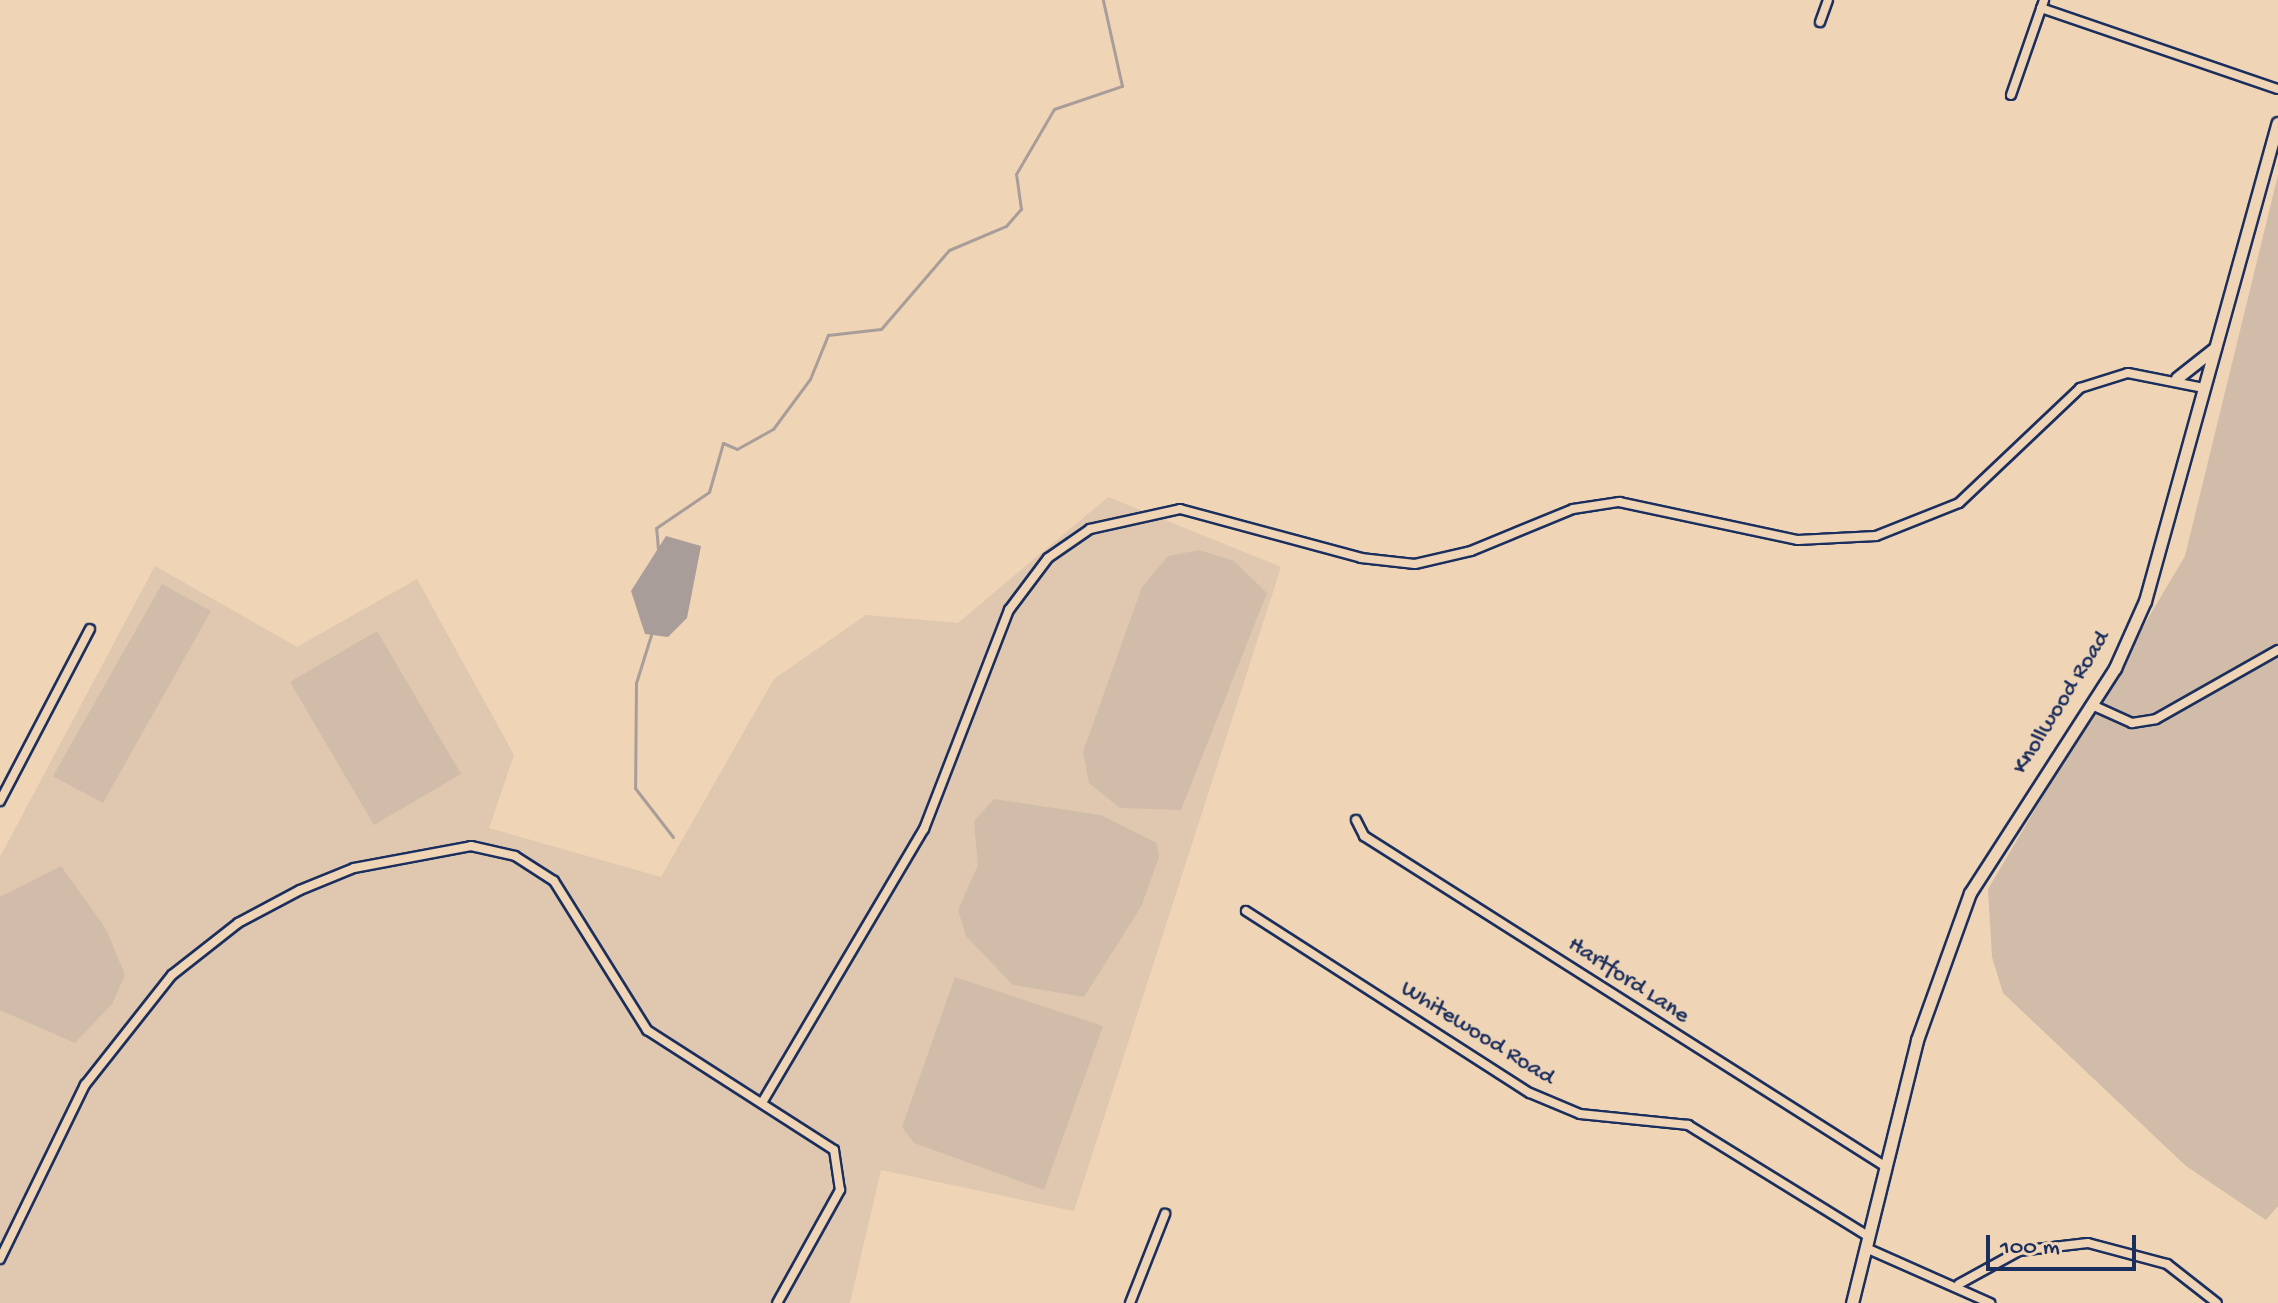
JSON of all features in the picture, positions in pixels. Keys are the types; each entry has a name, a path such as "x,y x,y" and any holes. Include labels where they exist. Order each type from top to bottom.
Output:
{"main road":[{"name":"Knollwood Road","path":"1852,1303 1934,985 1970,893 2092,705 2145,601 2278,123"},
{"path":"2177,378 2216,348"}],"street":[{"path":"1820,22 1828,0"},
{"path":"2011,95 2043,4 2278,89"},
{"path":"763,1101 924,829 1009,610 1048,558 1090,529 1154,510 1180,509 1361,558 1415,564 1471,551 1573,509 1619,502 1798,540 1876,536 1959,503 2080,388 2128,373 2177,378 2204,388"},
{"path":"0,801 90,629"},
{"path":"2092,705 2132,723 2156,719 2278,650"},
{"name":"Hartford Lane","path":"1356,820 1364,836 1886,1167"},
{"path":"0,1259 85,1085 172,975 230,929 291,894 422,851 482,847 536,867 571,900 633,1018 824,1139 841,1177 777,1303"},
{"name":"Whitewood Road","path":"1246,911 1530,1093 1580,1114 1688,1125 1867,1243"},
{"path":"1130,1303 1165,1214"},
{"path":"1867,1243 1904,1265 1959,1284 1990,1303"},
{"path":"1959,1284 2019,1251 2088,1243 2167,1264 2217,1303"}],"shaded area":[{"path":"2278,175 2278,1206 2266,1220 2186,1166 2003,993 1992,957 1988,889 2185,556"},
{"path":"1108,497 1281,567 1074,1211 881,1170 850,1303 0,1303 0,857 155,566 297,647 417,579 514,755 489,828 661,877 774,679 866,615 958,623"},
{"path":"666,536 701,546 687,618 668,637 645,634 631,591"},
{"path":"1199,550 1234,561 1267,593 1181,810 1120,808 1089,783 1083,752 1142,587 1168,556"},
{"path":"162,584 211,611 103,803 53,776"},
{"path":"377,631 461,774 374,825 290,682"},
{"path":"994,799 1101,815 1157,843 1159,857 1141,907 1084,997 1013,985 966,936 958,910 978,865 974,821"},
{"path":"61,866 106,929 125,975 112,1004 75,1043 0,1010 0,897"},
{"path":"955,977 1103,1026 1044,1190 914,1143 902,1127"}],"waterway":[{"path":"658,549 656,528 709,492 723,443 737,449 773,429 810,379 828,335 881,329 949,250 1006,226 1021,209 1016,174 1054,109 1122,86 1103,0"},
{"path":"651,635 636,683 635,788 673,837"}]}
